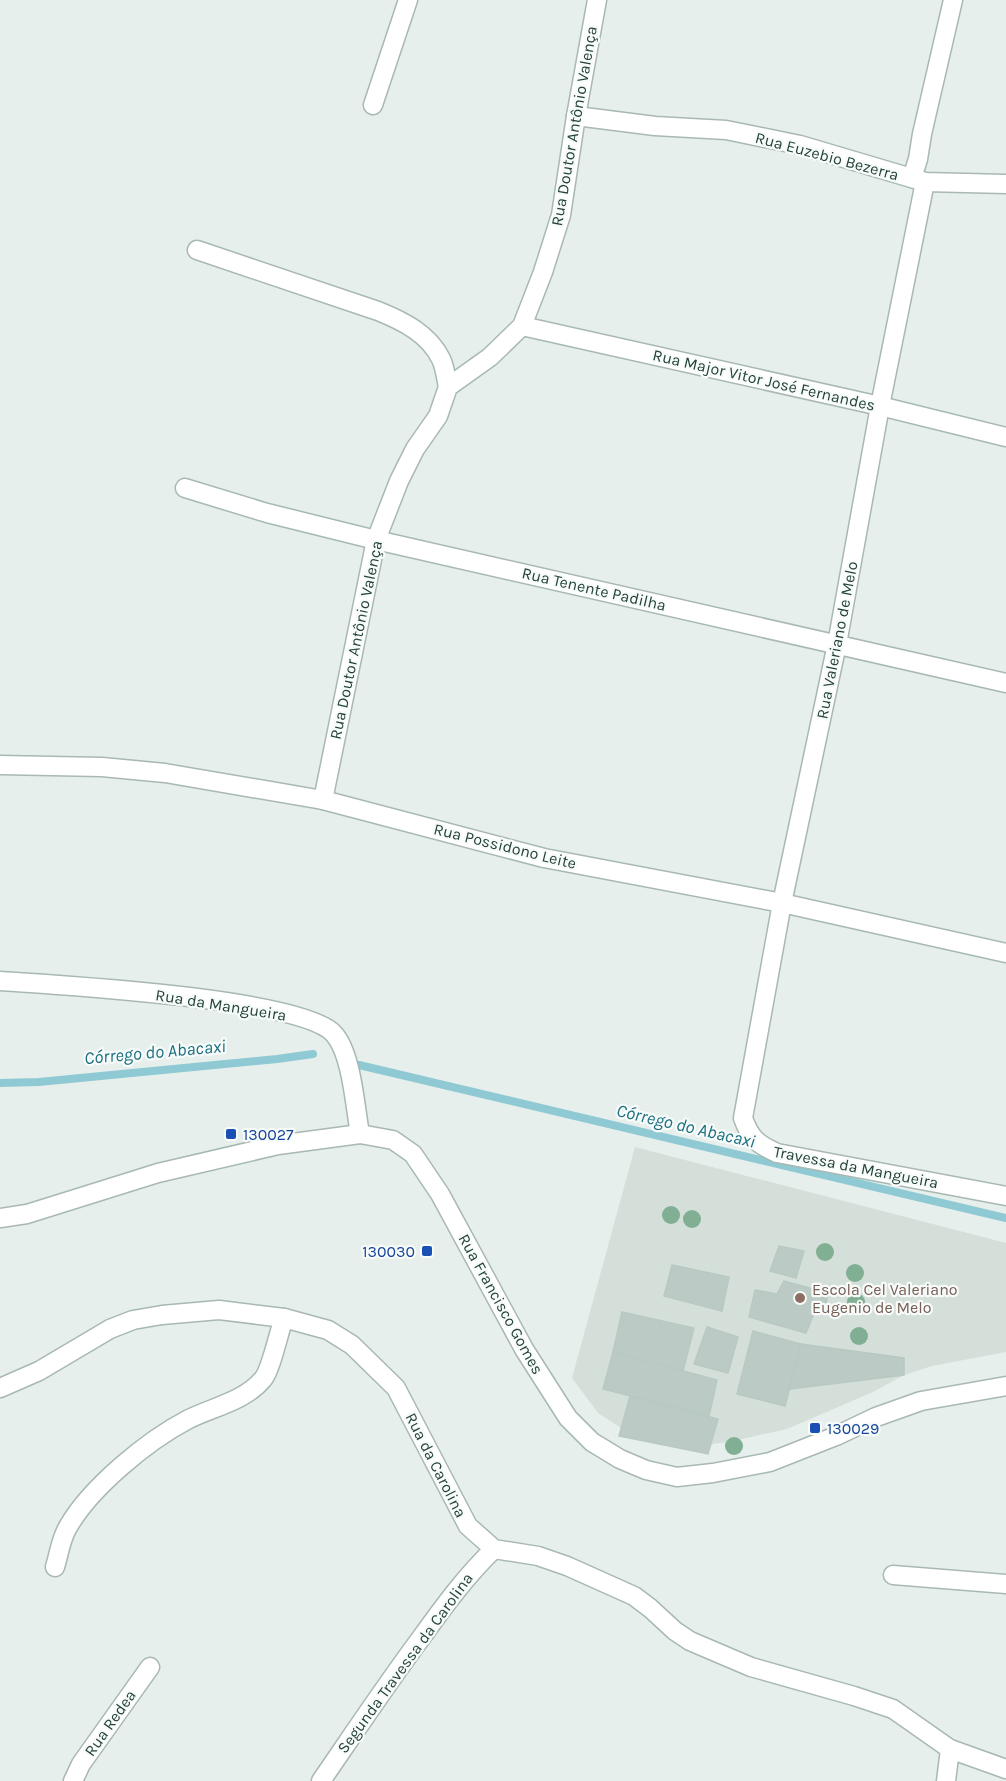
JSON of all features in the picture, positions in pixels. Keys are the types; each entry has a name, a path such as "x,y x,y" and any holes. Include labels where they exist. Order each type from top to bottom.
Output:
{"street":[{"path":"373,105 408,0"},
{"name":"Rua Doutor Antônio Valença","path":"323,800 376,540 399,481 415,449 438,416 448,387 490,357 522,326 543,272 561,215 597,0"},
{"name":"Rua Valeriano de Melo","path":"746,1098 782,903 837,644 919,180 918,159 922,134 953,0"},
{"name":"Rua Euzebio Bezerra","path":"576,116 655,126 726,130 800,145 919,180 1006,184"},
{"path":"197,250 378,311 401,321 423,334 442,359 448,387"},
{"name":"Rua Major Vitor José Fernandes","path":"522,326 880,406 1006,437"},
{"name":"Rua Tenente Padilha","path":"185,488 267,513 376,540 1006,683"},
{"name":"Rua Possidono Leite","path":"0,765 102,767 165,773 323,800 544,858 782,903 1006,953"},
{"name":"Rua da Mangueira","path":"0,981 180,996 262,1008 318,1022 334,1033 346,1053 360,1134"},
{"name":"Travessa da Mangueira","path":"746,1098 743,1118 748,1134 761,1146 777,1153 1006,1196"},
{"name":"Rua Francisco Gomes","path":"0,1218 27,1214 158,1173 278,1145 360,1134 393,1140 413,1154 440,1194 524,1348 568,1418 592,1442 620,1459 646,1470 677,1477 770,1462 921,1401 1006,1386"},
{"name":"Rua da Carolina","path":"0,1388 39,1371 110,1329 133,1320 193,1311 219,1310 284,1318 328,1330 352,1345 396,1388 468,1526 494,1549"},
{"path":"56,1567 67,1528 96,1491 120,1466 186,1420 229,1403 252,1389 265,1377 284,1318"},
{"path":"494,1549 538,1556 600,1580 634,1596 690,1641 751,1667 893,1709 950,1749 1006,1769"},
{"name":"Segunda Travessa da Carolina","path":"321,1781 381,1691 440,1611 471,1571 494,1549"},
{"path":"893,1575 1006,1584"},
{"name":"Rua Redea","path":"73,1781 81,1764 150,1667"},
{"path":"946,1781 950,1749"}],"shaded area":[{"name":"Escola Cel Valeriano Eugenio de Melo","path":"635,1147 1006,1243 1006,1352 932,1366 904,1375 873,1392 787,1429 733,1441 681,1449 626,1431 598,1413 572,1378"}],"building":[{"path":"779,1246 804,1251 796,1278 770,1271"},
{"path":"672,1265 729,1277 722,1311 664,1296"},
{"path":"784,1281 828,1293 826,1305 817,1306 806,1333 749,1317 755,1290 777,1294"},
{"path":"622,1312 694,1328 683,1371 613,1352"},
{"path":"707,1327 738,1337 728,1373 694,1364"},
{"path":"753,1331 801,1344 785,1406 737,1394"},
{"path":"801,1344 904,1358 904,1375 789,1389"},
{"path":"613,1352 717,1380 709,1416 603,1389"},
{"path":"630,1396 718,1419 708,1454 619,1436"}],"waterway":[{"name":"Córrego do Abacaxi","path":"0,1083 39,1082 313,1054"},
{"name":"Córrego do Abacaxi","path":"359,1065 1006,1218"}],"place":[{"name":"130027","path":"231,1134"},
{"name":"130030","path":"427,1251"},
{"name":"Escola Cel Valeriano Eugenio de Melo","path":"800,1298"},
{"name":"130029","path":"815,1428"}]}
